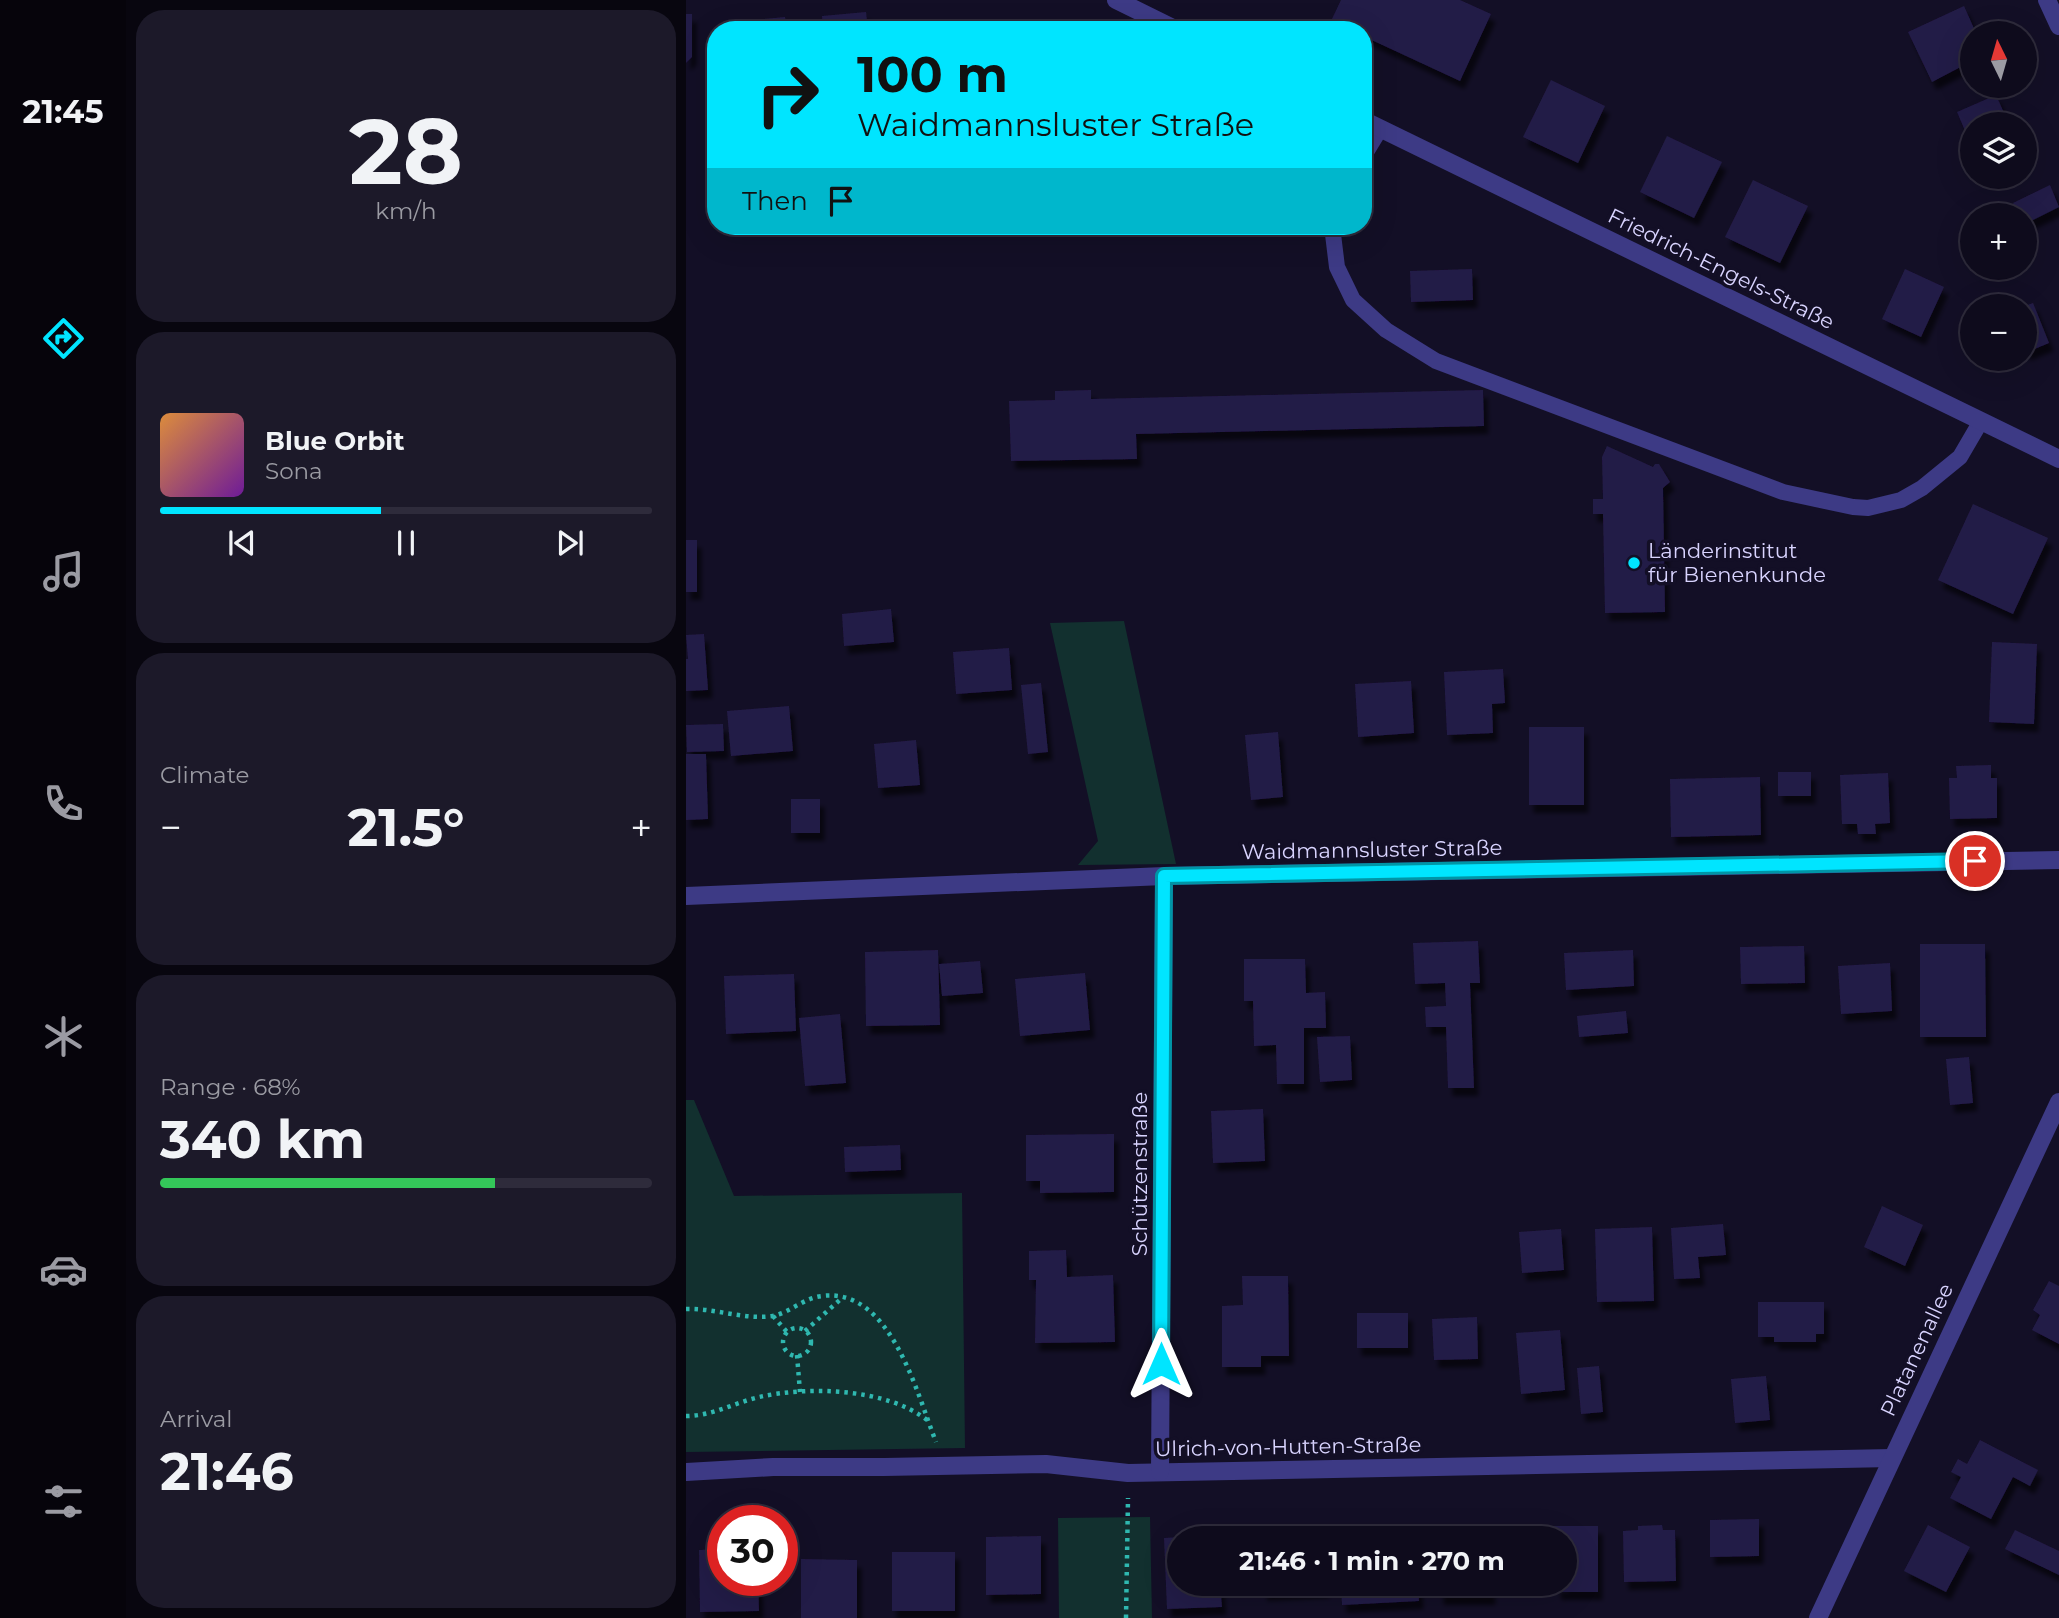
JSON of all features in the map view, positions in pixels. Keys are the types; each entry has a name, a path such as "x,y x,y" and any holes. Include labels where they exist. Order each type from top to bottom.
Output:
{"street":[{"path":"1116,0 1159,21"},
{"path":"2047,0 2059,26"},
{"name":"Friedrich-Engels-Straße","path":"1372,125 2059,459"},
{"name":"Waidmannsluster Straße","path":"686,896 1164,876 2059,860"},
{"name":"Schützenstraße","path":"1160,1472 1164,876"},
{"name":"Platanenallee","path":"1818,1618 2059,1102"},
{"name":"Ulrich-von-Hutten-Straße","path":"686,1472 774,1467 1046,1464 1128,1473 1892,1458"}],"lane":[{"path":"1372,142 1380,129"},
{"path":"1333,235 1337,267 1353,300 1387,330 1436,361 1783,492 1868,508 1902,500 1922,488 1960,457 1981,421"}],"path":[{"path":"686,1309 757,1317 773,1316 819,1296 842,1297 863,1308 885,1327 908,1366 927,1421 909,1408 886,1399 851,1394 800,1392 777,1394 741,1402 709,1414 686,1416"},
{"path":"805,1331 842,1297"},
{"path":"773,1316 787,1332"},
{"path":"798,1328 805,1331 810,1344 804,1353 790,1354 785,1349 783,1338 787,1332 798,1328"},
{"path":"797,1355 800,1392"},
{"path":"1126,1618 1128,1473"}],"green space":[{"path":"1124,621 1176,864 1078,865 1098,841 1050,623"},
{"path":"686,1100 694,1100 734,1196 962,1193 965,1448 686,1452"},
{"path":"1150,1517 1152,1618 1059,1618 1058,1518"}],"building":[{"path":"1341,0 1460,0 1491,14 1460,81 1372,40 1372,21 1331,21"},
{"path":"1964,6 1971,21 1960,21 1960,67 1932,82 1908,32"},
{"path":"866,12 867,21 822,21 822,16"},
{"path":"686,14 692,14 692,57 686,63"},
{"path":"785,17 786,21 741,21"},
{"path":"1551,80 1605,106 1578,163 1523,137"},
{"path":"1989,98 1997,98 2004,112 1960,112 1960,119 1957,112"},
{"path":"1667,136 1722,162 1694,218 1640,192"},
{"path":"1753,180 1808,206 1780,263 1725,237"},
{"path":"2050,185 2059,207 2037,218 2037,203 2013,203"},
{"path":"1472,269 1473,300 1411,302 1410,271"},
{"path":"1905,269 1944,287 1921,337 1882,319"},
{"path":"2037,313 2049,343 2037,348"},
{"path":"1091,390 1091,399 1483,390 1484,426 1136,434 1137,459 1011,461 1009,401 1055,400 1055,391"},
{"name":"Länderinstitut für Bienenkunde","path":"1607,446 1653,467 1659,464 1670,482 1663,488 1665,612 1605,613 1603,514 1593,514 1593,499 1603,499 1602,457"},
{"path":"1973,504 2048,538 2013,614 1938,580"},
{"path":"686,540 697,540 697,592 686,592"},
{"path":"891,609 894,642 844,646 842,614"},
{"path":"704,634 708,690 686,691 686,635"},
{"path":"1992,642 2037,644 2034,724 1989,722"},
{"path":"1009,648 1012,690 956,694 953,652"},
{"path":"1503,669 1505,703 1492,704 1493,733 1447,735 1444,672"},
{"path":"1411,681 1414,733 1358,737 1355,684"},
{"path":"1041,683 1048,752 1028,754 1021,685"},
{"path":"789,706 793,751 731,756 727,711"},
{"path":"723,724 724,751 687,752 686,725"},
{"path":"1529,727 1584,727 1584,805 1529,805"},
{"path":"1278,732 1283,797 1251,800 1245,735"},
{"path":"916,740 920,785 878,788 874,744"},
{"path":"686,754 706,754 708,819 686,820"},
{"path":"1991,765 1991,778 1997,778 1997,818 1950,819 1949,778 1957,778 1956,766"},
{"path":"1778,772 1811,772 1811,796 1778,796"},
{"path":"1888,773 1890,823 1875,824 1876,834 1858,834 1857,824 1842,824 1840,775"},
{"path":"1760,777 1761,835 1671,837 1670,779"},
{"path":"791,799 820,799 820,833 791,833"},
{"path":"1478,941 1480,983 1470,983 1474,1088 1448,1088 1446,1027 1426,1027 1425,1007 1446,1006 1445,983 1415,984 1413,943"},
{"path":"1920,944 1985,944 1986,1037 1920,1037"},
{"path":"1804,946 1805,983 1741,984 1740,947"},
{"path":"938,950 940,1025 866,1026 865,952"},
{"path":"1633,950 1634,986 1566,990 1564,953"},
{"path":"1244,959 1305,959 1306,993 1325,992 1326,1028 1304,1028 1304,1084 1277,1084 1276,1045 1254,1046 1253,1001 1244,1001"},
{"path":"980,961 983,993 942,996 939,964"},
{"path":"1890,963 1892,1011 1841,1014 1838,966"},
{"path":"1085,973 1090,1030 1020,1036 1015,979"},
{"path":"794,974 796,1031 726,1034 724,976"},
{"path":"1626,1011 1628,1033 1579,1037 1577,1016"},
{"path":"840,1014 846,1083 805,1086 799,1018"},
{"path":"1350,1036 1352,1080 1320,1082 1317,1037"},
{"path":"1969,1057 1973,1103 1950,1105 1946,1059"},
{"path":"1263,1109 1265,1161 1213,1163 1211,1111"},
{"path":"1114,1134 1114,1192 1040,1193 1040,1181 1026,1181 1026,1135"},
{"path":"900,1145 901,1170 845,1172 844,1147"},
{"path":"1882,1206 1923,1225 1905,1266 1864,1247"},
{"path":"1723,1224 1726,1255 1698,1257 1700,1278 1674,1279 1671,1228"},
{"path":"1652,1227 1654,1301 1597,1302 1595,1229"},
{"path":"1561,1229 1564,1270 1522,1273 1519,1232"},
{"path":"1066,1250 1067,1277 1113,1275 1115,1342 1035,1343 1036,1280 1029,1280 1029,1251"},
{"path":"1242,1276 1288,1276 1289,1356 1261,1356 1261,1367 1222,1367 1222,1306 1243,1305"},
{"path":"2049,1281 2059,1286 2059,1344 2032,1330 2040,1315 2033,1310"},
{"path":"1758,1302 1824,1302 1824,1334 1816,1334 1816,1342 1774,1342 1774,1337 1758,1337"},
{"path":"1357,1313 1408,1313 1408,1348 1357,1348"},
{"path":"1477,1317 1478,1359 1434,1360 1432,1319"},
{"path":"1560,1330 1565,1390 1521,1394 1516,1333"},
{"path":"1599,1366 1603,1412 1581,1414 1577,1368"},
{"path":"1766,1376 1770,1420 1735,1423 1731,1379"},
{"path":"1980,1440 2038,1470 2030,1486 2013,1477 1991,1519 1950,1498 1961,1477 1951,1472 1958,1459 1967,1464"},
{"path":"1759,1519 1759,1556 1710,1557 1710,1520"},
{"path":"1415,1524 1415,1526 1376,1526"},
{"path":"1662,1525 1663,1530 1675,1530 1676,1581 1624,1582 1623,1531 1638,1530 1638,1526"},
{"path":"1928,1525 1970,1547 1946,1592 1904,1571"},
{"path":"1577,1526 1598,1526 1598,1592 1577,1592"},
{"path":"2015,1530 2059,1551 2059,1575 2005,1549"},
{"path":"1041,1536 1041,1594 986,1595 986,1537"},
{"path":"1164,1538 1167,1538 1167,1596 1221,1596 1222,1607 1167,1609"},
{"path":"699,1550 707,1550 707,1596 759,1596 759,1611 700,1612"},
{"path":"892,1552 955,1552 955,1611 892,1611"},
{"path":"801,1559 857,1560 857,1618 801,1618"},
{"path":"1342,1596 1419,1596 1419,1601 1342,1605"},
{"path":"1439,1596 1491,1596 1491,1597"}],"place":[{"name":"Länderinstitut für Bienenkunde","path":"1634,563"}],"route":[{"path":"1161,1364 1164,876 1975,861"}]}
